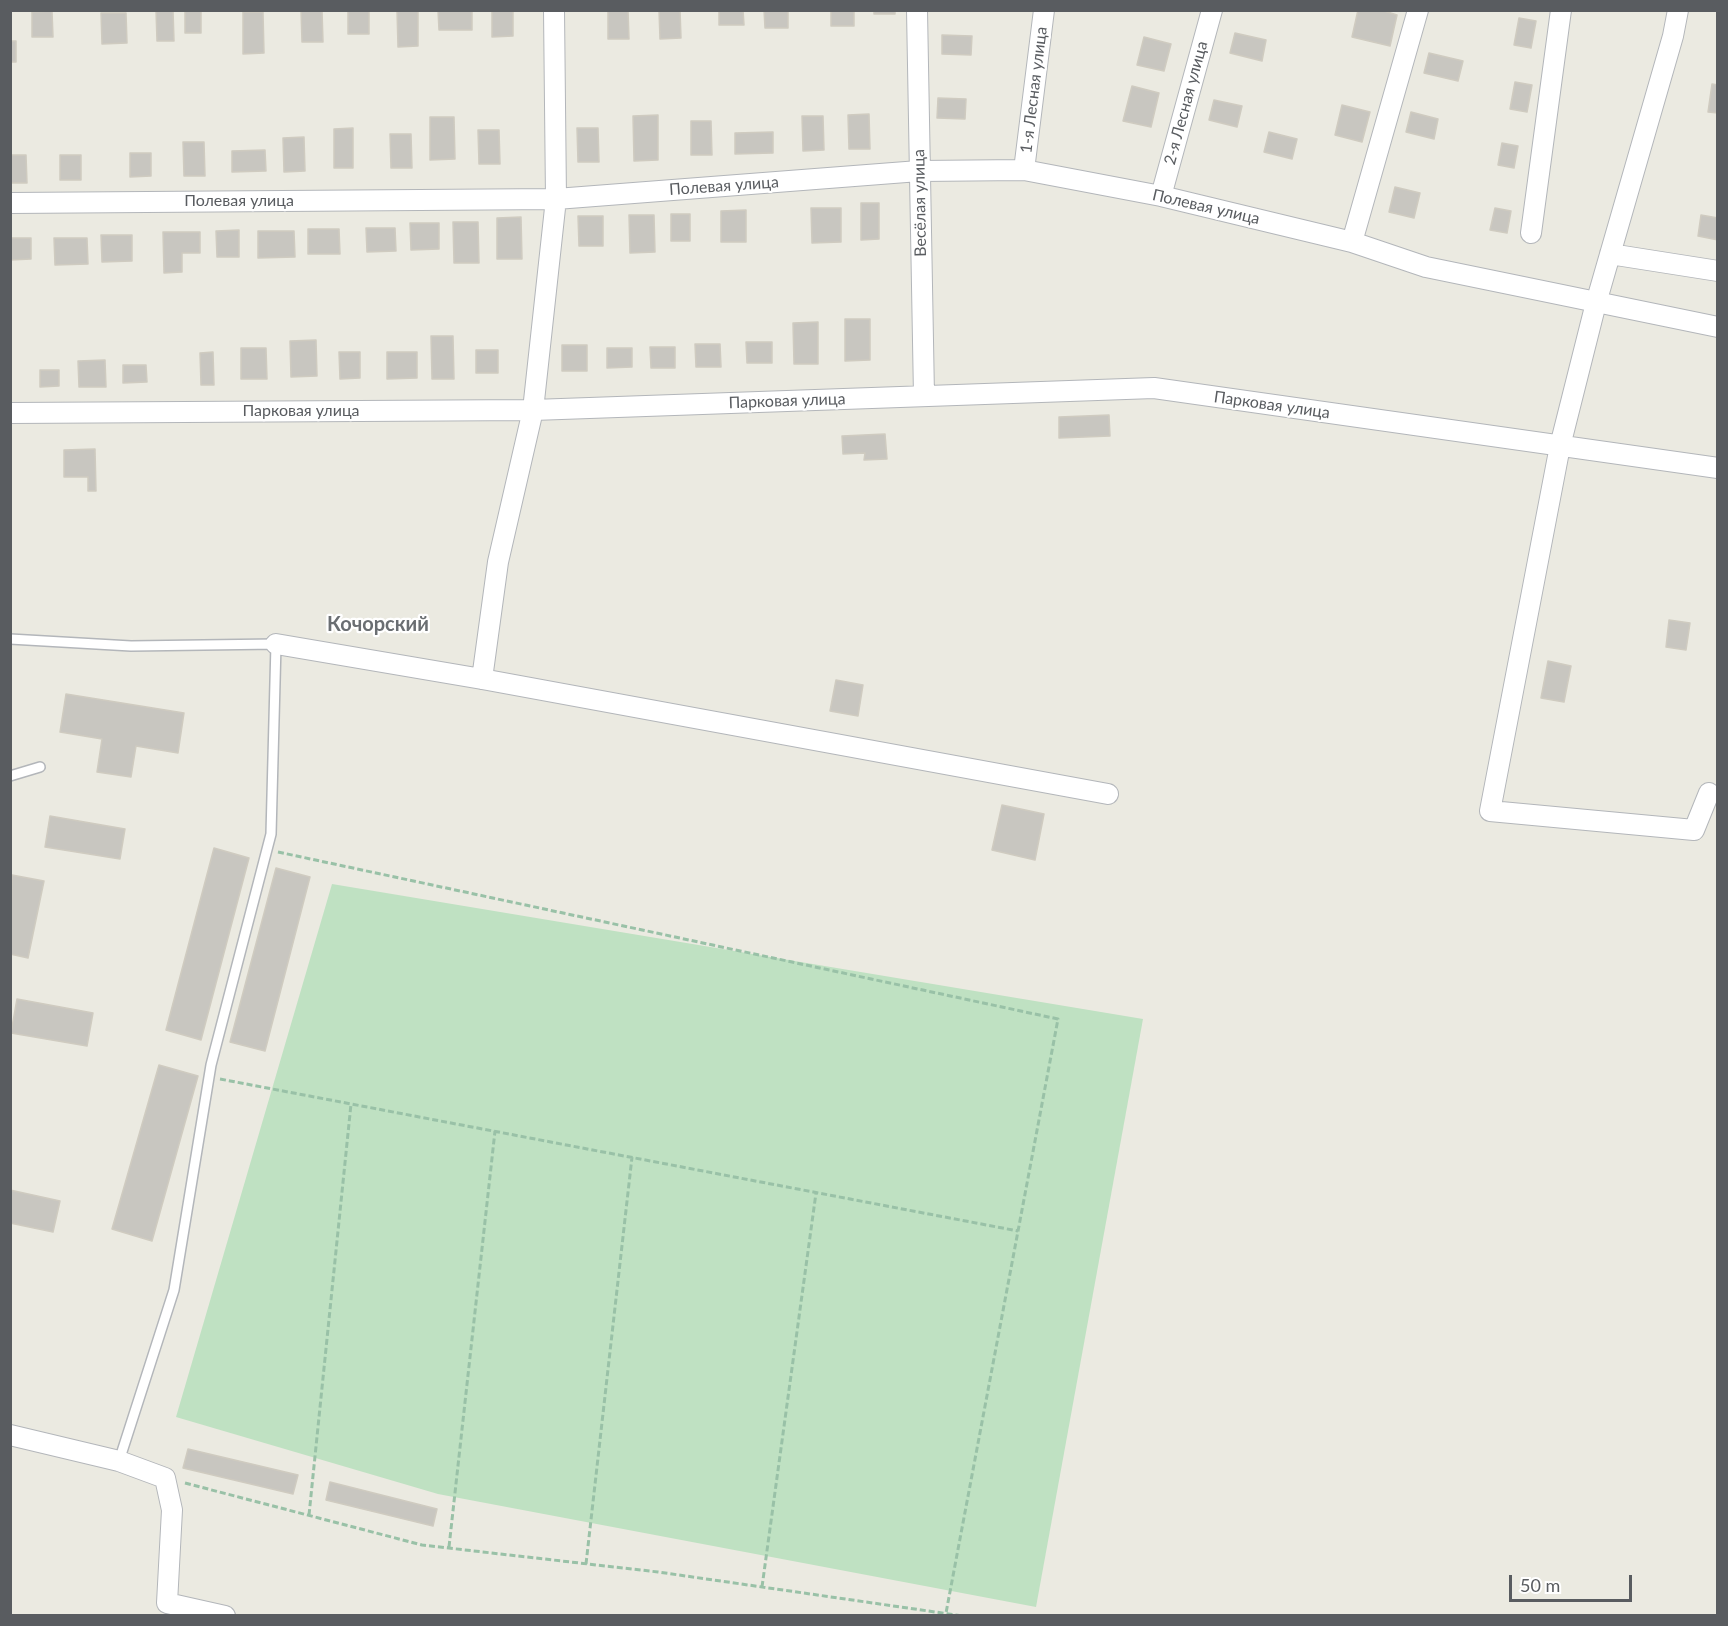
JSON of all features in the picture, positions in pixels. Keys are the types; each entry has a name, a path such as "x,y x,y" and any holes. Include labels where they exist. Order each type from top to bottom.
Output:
{"street":[{"path":"482,679 498,562 533,410 556,199 554,10"},
{"name":"Весёлая улица","path":"917,10 924,396"},
{"name":"1-я Лесная улица","path":"1024,170 1044,10"},
{"name":"2-я Лесная улица","path":"1161,196 1212,10"},
{"path":"1352,242 1418,10"},
{"path":"1531,233 1561,10"},
{"path":"1678,10 1673,36 1596,303 1560,446 1490,811 1694,830 1709,793"},
{"name":"Полевая улица","path":"10,203 556,199 919,171 1024,170 1161,196 1352,242 1426,267 1718,327"},
{"path":"1610,254 1718,271"},
{"name":"Парковая улица","path":"10,413 533,410 1154,388 1718,468"},
{"path":"276,644 482,679 1108,794"},
{"path":"10,1435 119,1461 165,1478 172,1510 167,1610 225,1616"}],"lane":[{"path":"10,639 131,645 276,644 272,834 209,1077 174,1290 119,1461"},
{"path":"10,776 40,767"}],"path":[{"path":"267,850 1058,1019 946,1613"},
{"path":"209,1077 1018,1231"},
{"path":"309,1515 351,1104"},
{"path":"449,1548 495,1131"},
{"path":"586,1564 632,1157"},
{"path":"762,1587 816,1192"},
{"path":"165,1478 422,1545 762,1587 963,1616"}],"green space":[{"path":"332,884 1143,1019 1036,1607 438,1494 176,1417"}],"building":[{"path":"156,10 173,10 174,41 157,41"},
{"path":"301,10 322,10 323,42 302,42"},
{"path":"348,10 369,10 369,34 348,34"},
{"path":"397,10 418,10 418,46 398,47"},
{"path":"438,10 472,10 472,30 439,30"},
{"path":"492,10 513,10 513,36 492,37"},
{"path":"608,10 628,10 629,39 608,39"},
{"path":"659,10 680,10 681,38 660,39"},
{"path":"719,10 743,10 744,25 719,25"},
{"path":"764,10 788,10 788,28 765,28"},
{"path":"831,10 854,10 854,26 831,26"},
{"path":"874,10 895,10 895,14 874,14"},
{"path":"1358,10 1381,10 1397,15 1390,46 1352,37"},
{"path":"52,11 53,37 32,37 32,12"},
{"path":"185,11 201,11 201,33 185,33"},
{"path":"243,12 263,12 264,53 243,54"},
{"path":"101,13 126,13 127,43 102,44"},
{"path":"1519,18 1536,21 1531,48 1514,45"},
{"path":"1235,33 1266,40 1262,61 1230,53"},
{"path":"942,35 972,36 971,55 942,54"},
{"path":"1144,37 1171,44 1164,71 1137,65"},
{"path":"10,41 16,41 16,62 10,62"},
{"path":"1429,53 1463,61 1458,81 1424,73"},
{"path":"1515,82 1532,85 1527,112 1510,109"},
{"path":"1712,84 1718,85 1718,113 1708,112"},
{"path":"1132,86 1159,93 1151,127 1123,121"},
{"path":"938,98 966,99 965,119 937,118"},
{"path":"1214,100 1242,106 1237,127 1209,120"},
{"path":"1342,105 1370,112 1362,142 1335,135"},
{"path":"1411,112 1438,119 1434,139 1406,132"},
{"path":"869,114 870,149 849,149 848,115"},
{"path":"658,115 658,160 634,161 633,116"},
{"path":"802,116 823,116 824,150 803,151"},
{"path":"430,117 454,117 455,159 430,160"},
{"path":"691,121 711,121 712,155 691,155"},
{"path":"353,128 353,168 334,168 334,129"},
{"path":"577,128 598,128 599,162 578,162"},
{"path":"478,130 499,130 500,164 479,164"},
{"path":"773,132 773,153 735,154 735,133"},
{"path":"1269,132 1297,139 1292,159 1264,152"},
{"path":"390,134 411,134 412,168 391,168"},
{"path":"304,137 305,171 284,172 283,138"},
{"path":"183,142 204,142 205,176 184,176"},
{"path":"1502,143 1518,146 1514,168 1498,165"},
{"path":"265,150 266,171 232,172 232,151"},
{"path":"130,153 151,153 151,176 130,177"},
{"path":"10,155 26,155 27,183 10,183"},
{"path":"60,155 81,155 81,180 60,180"},
{"path":"1395,187 1420,193 1414,218 1389,212"},
{"path":"861,203 879,203 879,239 861,240"},
{"path":"811,208 841,208 841,242 812,243"},
{"path":"1495,208 1511,211 1507,233 1490,230"},
{"path":"746,210 746,242 721,242 721,211"},
{"path":"671,214 690,214 690,241 671,241"},
{"path":"629,215 654,215 655,252 630,253"},
{"path":"1701,215 1718,218 1718,240 1698,236"},
{"path":"578,216 603,216 603,246 579,246"},
{"path":"521,217 522,259 497,259 497,218"},
{"path":"453,222 478,222 479,263 454,263"},
{"path":"410,223 439,223 439,249 411,250"},
{"path":"366,228 395,228 396,251 367,252"},
{"path":"308,229 339,229 340,254 308,254"},
{"path":"239,230 239,257 217,257 216,231"},
{"path":"258,231 294,231 295,257 258,258"},
{"path":"163,232 200,232 200,253 182,253 182,272 164,273"},
{"path":"101,235 132,235 132,261 102,262"},
{"path":"10,238 31,238 31,259 10,260"},
{"path":"54,238 87,238 88,264 55,265"},
{"path":"845,319 870,319 870,360 845,361"},
{"path":"818,322 818,364 794,364 793,323"},
{"path":"431,336 453,336 454,379 432,379"},
{"path":"316,340 317,376 291,377 290,341"},
{"path":"746,342 772,342 772,363 747,363"},
{"path":"695,344 720,344 721,367 696,367"},
{"path":"562,345 587,345 587,371 562,371"},
{"path":"650,347 675,347 675,368 651,368"},
{"path":"241,348 266,348 267,379 241,379"},
{"path":"607,348 632,348 632,367 607,368"},
{"path":"476,350 498,350 498,373 476,373"},
{"path":"213,352 214,385 201,385 200,353"},
{"path":"339,352 360,352 360,378 340,379"},
{"path":"387,352 417,352 417,378 387,379"},
{"path":"105,360 106,387 79,387 78,361"},
{"path":"123,365 146,365 147,382 123,383"},
{"path":"40,370 59,370 59,386 40,387"},
{"path":"1109,415 1110,436 1059,438 1059,417"},
{"path":"885,434 887,459 864,460 865,453 843,454 842,436"},
{"path":"95,449 96,491 88,491 88,477 64,477 64,450"},
{"path":"1669,620 1690,623 1686,650 1666,647"},
{"path":"1548,661 1571,666 1564,702 1541,698"},
{"path":"836,680 863,685 858,716 830,711"},
{"path":"66,694 184,713 178,753 136,746 131,777 97,772 102,739 60,732"},
{"path":"1002,805 1044,814 1035,860 992,850"},
{"path":"50,816 125,829 120,859 45,847"},
{"path":"214,848 249,858 201,1040 166,1030"},
{"path":"276,868 310,877 265,1051 230,1042"},
{"path":"12,875 44,881 28,958 10,954"},
{"path":"17,999 93,1013 87,1046 11,1033"},
{"path":"159,1065 198,1076 152,1241 112,1229"},
{"path":"10,1190 60,1201 53,1232 10,1223"},
{"path":"188,1449 298,1475 293,1494 183,1468"},
{"path":"330,1482 437,1509 433,1526 326,1500"}],"district":[{"name":"Кочорский","path":"378,625"}]}
